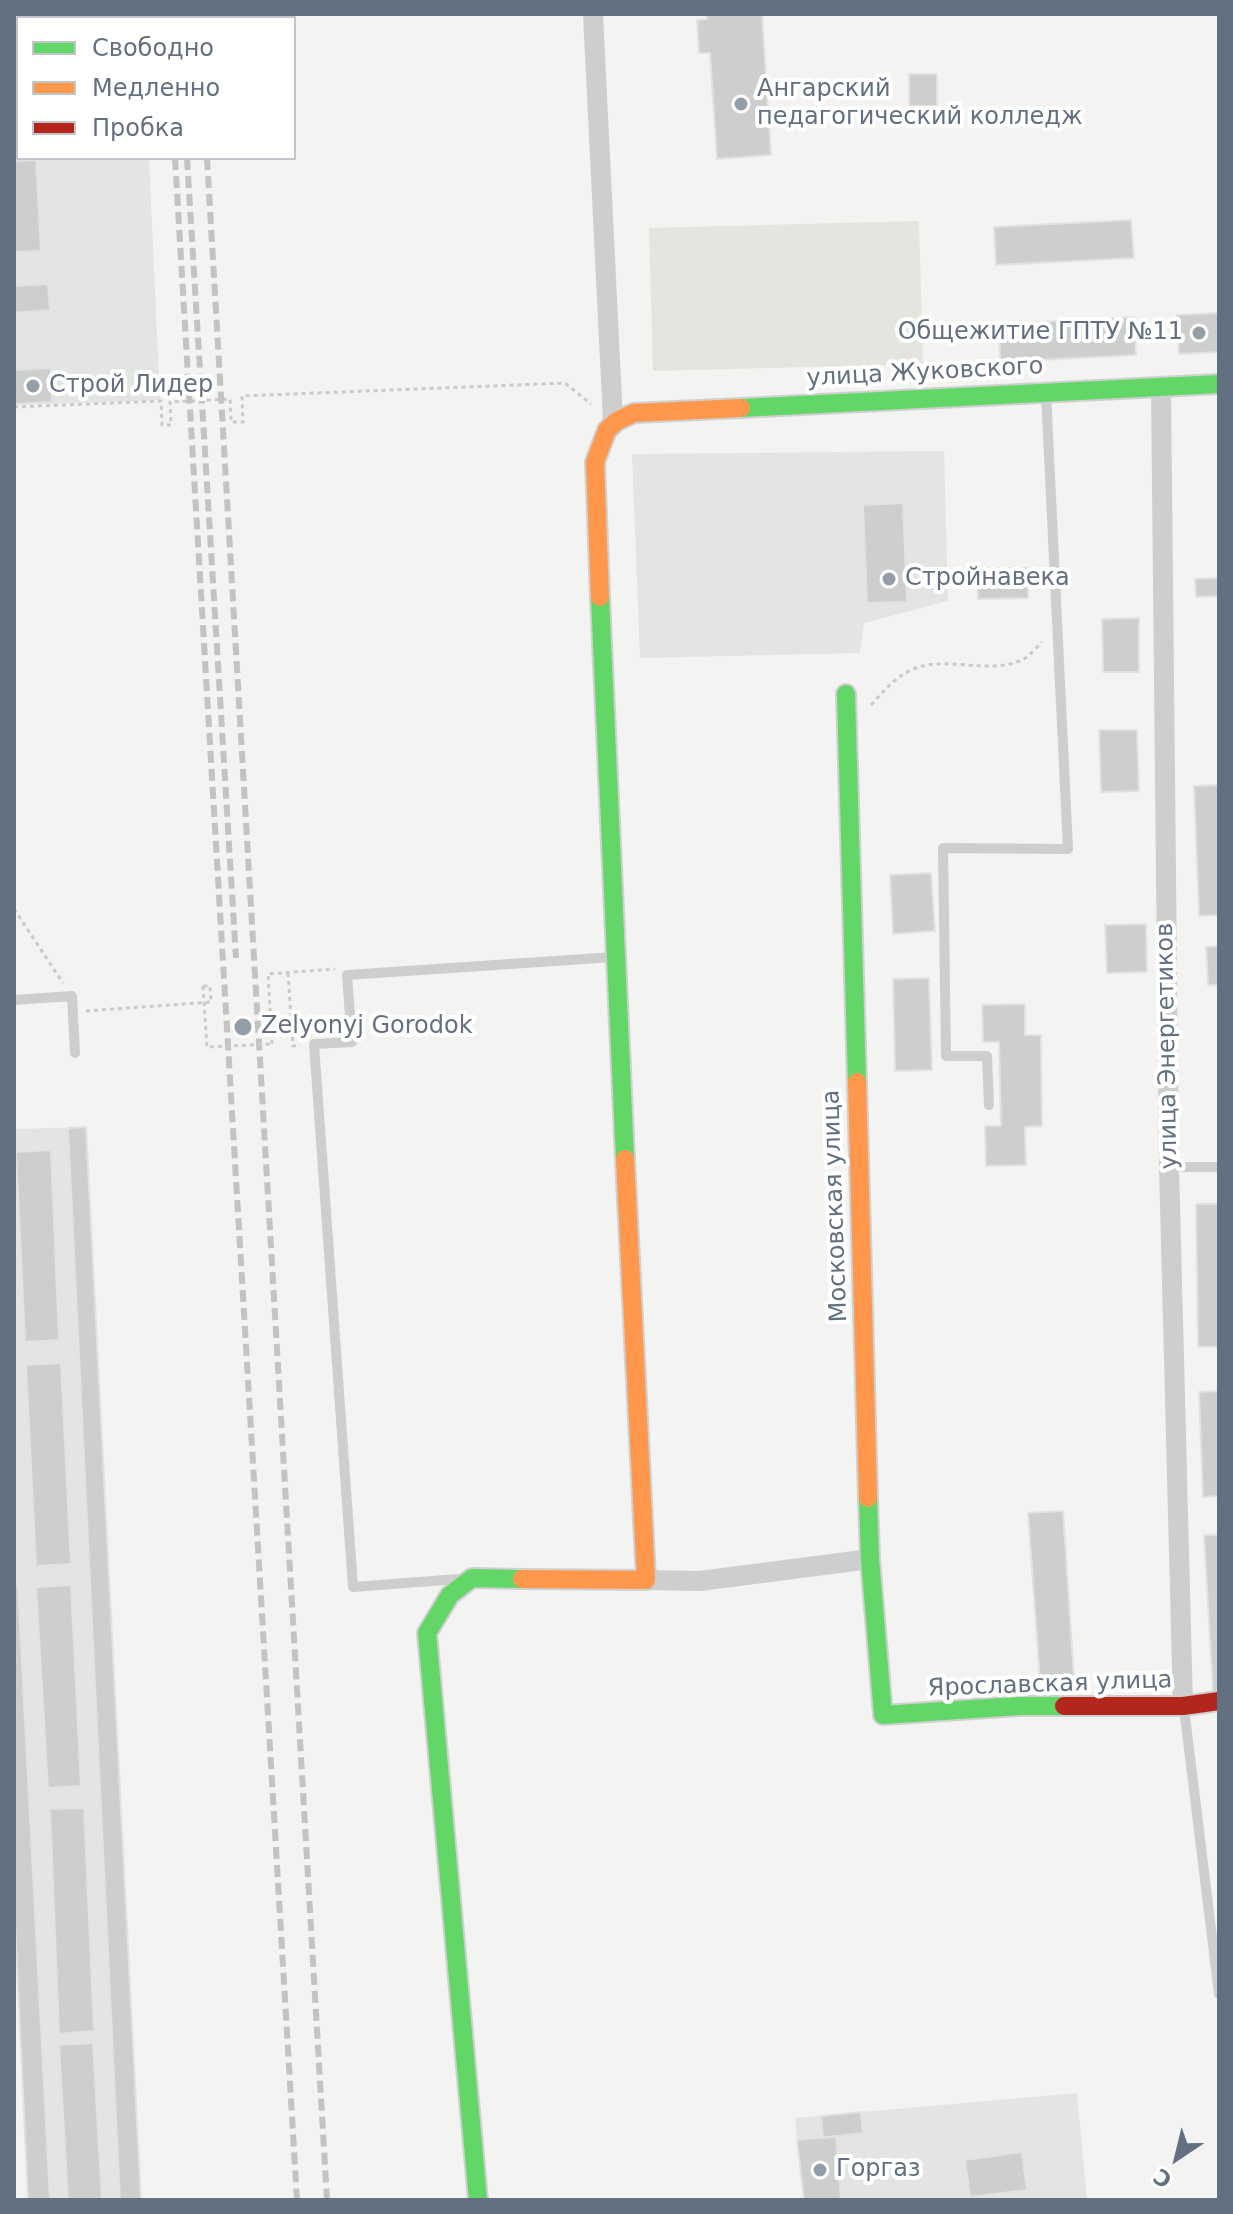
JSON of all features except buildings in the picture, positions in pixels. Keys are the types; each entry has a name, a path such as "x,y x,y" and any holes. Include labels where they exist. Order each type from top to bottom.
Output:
{"street":[{"path":"593,14 613,421 599,444 595,462 615,957 646,1580"},
{"name":"улица Жуковского","path":"613,421 634,413 1219,384"},
{"name":"улица Энергетиков","path":"1161,387 1169,1167 1183,1706"},
{"name":"Московская улица","path":"846,694 870,1559 883,1715"},
{"path":"478,2200 427,1633 450,1595 472,1578 700,1581 870,1559"},
{"name":"Ярославская улица","path":"883,1715 1019,1706 1183,1706 1219,1701"}],"lane":[{"path":"989,1105 987,1056 946,1056 943,848 1068,849 1046,391"},
{"path":"472,1578 353,1587 314,1044 352,1042 347,975 615,957"},
{"path":"14,1000 72,996 75,1053"},
{"path":"1169,1167 1219,1167"},
{"path":"1183,1706 1219,1994"}],"path":[{"path":"14,407 161,401 162,425 171,425 170,402 230,399 231,422 243,422 242,396 565,383 613,421"},
{"path":"848,732 890,683 915,668 993,665 1023,659 1058,629"},
{"path":"14,909 72,996"},
{"path":"72,1012 211,1002 210,986 203,986 207,1047 272,1044 268,974 335,969"},
{"path":"288,973 293,1046 314,1044"},
{"path":"292,1030 350,1023"}],"shaded area":[{"path":"14,14 35,14 16,16 16,160 149,160 160,400 14,405"},
{"path":"919,221 923,364 653,371 649,228"},
{"path":"944,451 948,601 864,623 860,653 640,658 632,454"},
{"path":"86,1127 141,2200 28,2200 14,1901 14,1129"},
{"path":"1077,2093 1087,2200 804,2200 795,2118"}],"railway":[{"path":"175,160 297,2200"},
{"path":"187,160 236,958"},
{"path":"207,160 327,2200"}],"traffic: fast":[{"path":"741,408 1219,384"},
{"path":"600,597 625,1159"},
{"path":"846,694 857,1082"},
{"path":"868,1498 883,1715 1064,1706"},
{"path":"478,2200 427,1633 450,1595 472,1578 522,1579"}],"traffic: slow":[{"path":"600,597 595,462 607,430 634,413 741,408"},
{"path":"857,1082 868,1498"},
{"path":"522,1579 646,1580 625,1159"}],"traffic: jam":[{"path":"1064,1706 1183,1706 1219,1701"}],"place":[{"name":"Ангарский педагогический колледж","path":"741,104"},
{"name":"Общежитие ГПТУ №11","path":"1199,333"},
{"name":"Строй Лидер","path":"33,386"},
{"name":"Стройнавека","path":"889,579"},
{"name":"Zelyonyj Gorodok","path":"243,1027"},
{"name":"Горгаз","path":"820,2170"}]}
